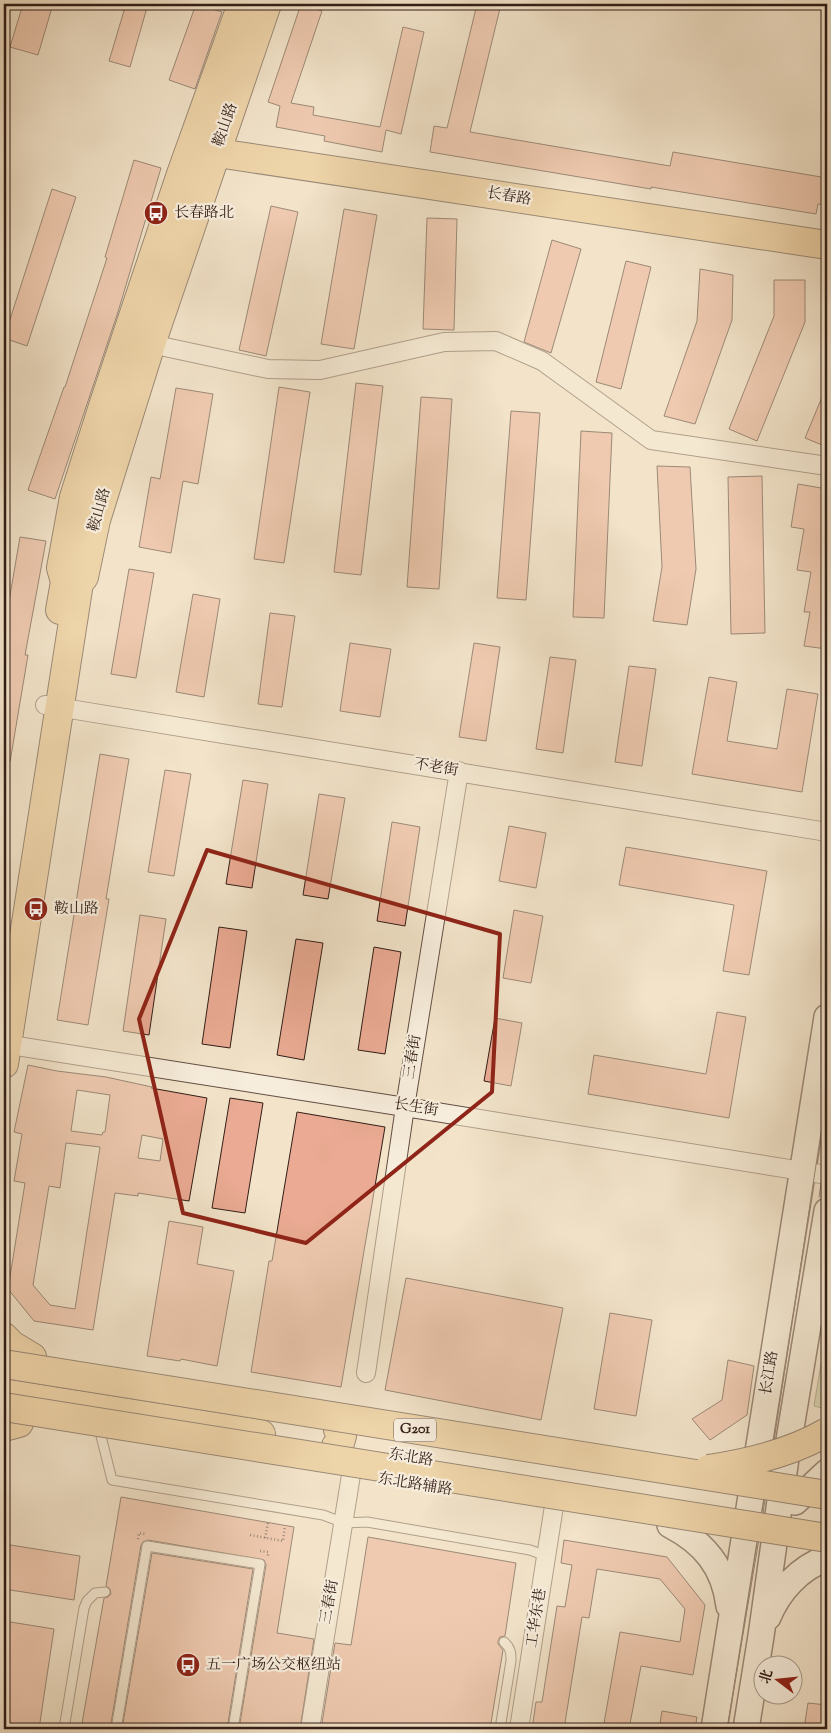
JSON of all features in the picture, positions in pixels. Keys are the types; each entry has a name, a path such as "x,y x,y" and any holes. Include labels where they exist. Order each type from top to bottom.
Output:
{"main road":[{"name":"鞍山路","path":"5,1051 52,707 65,582 61,568 74,497 190,150 242,4"},
{"name":"鞍山路","path":"4,966 52,707 79,583 84,577 96,520 151,344 267,4"},
{"name":"长春路","path":"190,150 217,152 827,245"},
{"name":"长江路","path":"784,1485 802,1171 827,1017"},
{"name":"长江路","path":"714,1729 731,1620 784,1485 827,1211"},
{"path":"4,1337 12,1345 32,1357"},
{"path":"4,1352 324,1403 784,1485"},
{"name":"东北路","path":"4,1364 676,1471 784,1485"},
{"name":"东北路","path":"4,1377 55,1393 350,1447 557,1494 784,1485"},
{"name":"东北路","path":"9,1411 55,1393"},
{"path":"324,1403 350,1447 396,1482"},
{"path":"9,1411 101,1436 313,1469 350,1447"},
{"name":"东北路","path":"9,1411 827,1538"},
{"path":"746,1729 784,1485 827,1421"},
{"path":"676,1471 733,1465 762,1458 792,1449 827,1432"},
{"name":"东北路","path":"350,1447 733,1492 784,1485"},
{"name":"东北路辅路","path":"396,1482 519,1501"},
{"path":"670,1525 784,1485"},
{"name":"东北路","path":"784,1485 776,1529 827,1542"},
{"path":"519,1501 557,1494 670,1525 689,1535 705,1549 716,1564 726,1590 731,1620"},
{"path":"776,1529 827,1549"},
{"path":"761,1636 769,1614 779,1596 790,1582 806,1569 827,1558"}],"street":[{"path":"151,344 268,369 320,370 444,342 496,341 542,361 651,440 827,466"},
{"name":"不老街","path":"52,707 827,832"},
{"name":"三春街","path":"366,1373 405,1107 459,772"},
{"name":"长生街","path":"5,1051 405,1107 827,1175"},
{"name":"三春街","path":"310,1729 344,1522 350,1447"},
{"name":"工华东巷","path":"519,1729 557,1494"}],"lane":[{"path":"101,1436 112,1480 323,1515 344,1522 367,1522 530,1550 546,1556"},
{"path":"116,1729 147,1546 260,1564 233,1729"},
{"path":"64,1729 84,1608 90,1596 95,1593 104,1592"},
{"path":"500,1729 511,1661 509,1646 504,1642"}],"path":[{"path":"266,1538 268,1523"},
{"path":"250,1536 283,1541 285,1526"},
{"path":"138,1543 139,1533 149,1535"},
{"path":"259,1551 268,1552 267,1562"}],"highlighted area":[{"path":"207,850 500,934 492,1092 306,1243 183,1213 139,1019"}],"green space":[{"path":"827,1328 827,1403 822,1408 814,1406"}],"building":[{"path":"23,4 53,4 38,55 10,47"},
{"path":"126,4 148,4 130,67 109,61"},
{"path":"196,4 222,12 195,89 169,80"},
{"path":"301,4 322,11 291,103 314,107 313,115 380,127 403,27 424,32 401,134 386,130 382,152 324,141 325,136 276,127 280,106 268,102"},
{"path":"477,4 501,4 470,132 670,166 673,152 827,178 827,205 818,204 816,214 430,152 434,126 447,128"},
{"path":"134,160 161,168 118,312 55,499 28,490 65,387 107,258 105,257"},
{"path":"52,189 76,197 27,346 4,338"},
{"path":"271,206 298,212 266,356 239,350"},
{"path":"344,209 377,215 354,349 321,344"},
{"path":"427,218 457,219 454,330 423,329"},
{"path":"552,240 581,249 551,353 524,342"},
{"path":"626,261 651,267 621,389 596,382"},
{"path":"700,269 733,275 732,320 695,424 664,416 697,321"},
{"path":"774,280 805,280 805,322 757,441 729,429 774,316"},
{"path":"356,383 383,386 361,575 334,572"},
{"path":"827,385 827,447 805,438"},
{"path":"279,387 310,392 284,563 254,559"},
{"path":"176,388 213,394 198,484 183,481 171,553 139,547 151,477 160,479"},
{"path":"421,397 452,399 439,589 407,587"},
{"path":"511,411 540,413 526,600 497,598"},
{"path":"581,431 612,433 604,618 573,617"},
{"path":"657,466 690,467 696,569 687,625 653,621 662,567"},
{"path":"762,476 765,633 731,634 728,477"},
{"path":"798,484 827,489 822,530 827,531 827,649 804,646 810,612 804,612 811,572 797,570 804,529 791,527"},
{"path":"20,537 46,541 25,655 28,655 10,762 4,761 4,630"},
{"path":"129,569 154,573 136,678 111,674"},
{"path":"193,594 220,599 204,697 176,692"},
{"path":"270,613 295,616 282,707 258,704"},
{"path":"350,643 391,649 380,717 340,711"},
{"path":"474,643 500,647 486,741 459,737"},
{"path":"550,657 576,660 563,753 536,749"},
{"path":"629,666 656,669 642,766 615,762"},
{"path":"709,677 737,682 727,741 777,749 787,689 818,694 802,792 692,774"},
{"path":"100,754 129,759 106,899 109,899 88,1025 57,1020"},
{"path":"165,770 191,774 174,876 148,872"},
{"path":"243,780 268,784 252,888 226,884"},
{"path":"319,794 345,798 328,899 303,895"},
{"path":"392,822 420,827 405,926 377,921"},
{"path":"509,826 546,833 536,888 499,881"},
{"path":"626,847 767,871 749,975 723,971 734,905 619,885"},
{"path":"514,910 543,916 531,983 503,978"},
{"path":"140,915 166,919 149,1035 123,1031"},
{"path":"219,927 247,931 230,1048 202,1044"},
{"path":"296,939 323,943 304,1060 277,1055"},
{"path":"374,947 401,952 385,1054 358,1050"},
{"path":"717,1012 746,1017 729,1118 588,1094 594,1055 706,1074"},
{"path":"495,1018 522,1023 511,1086 484,1081"},
{"path":"28,1065 57,1071 106,1077 151,1088 207,1098 189,1201 138,1193 138,1196 115,1193 93,1330 34,1321 8,1289 25,1183 14,1181 22,1134 14,1132","holes":["77,1090 110,1095 105,1132 102,1135 71,1131","142,1135 163,1139 160,1161 138,1158","66,1143 100,1147 75,1309 50,1305 33,1285 49,1186 60,1188"]},
{"path":"230,1098 263,1103 245,1213 212,1208"},
{"path":"297,1112 385,1127 341,1387 251,1372 269,1261 272,1261"},
{"path":"169,1221 203,1227 197,1264 234,1271 217,1366 181,1359 180,1361 147,1356"},
{"path":"406,1278 563,1308 541,1420 385,1390"},
{"path":"610,1313 652,1320 636,1416 594,1409"},
{"path":"728,1360 754,1366 747,1415 710,1440 692,1419 722,1400"},
{"path":"121,1497 294,1527 277,1633 314,1639 300,1729 239,1729 266,1565 264,1560 148,1540 141,1545 110,1729 81,1729 104,1598 111,1594 110,1589 106,1586"},
{"path":"368,1537 516,1563 505,1636 500,1637 498,1641 503,1650 490,1729 321,1729 335,1643 351,1645"},
{"path":"564,1540 667,1557 705,1605 693,1675 641,1666 629,1729 603,1729 620,1632 680,1642 685,1609 660,1579 597,1569 589,1618 582,1617 564,1729 532,1729 536,1702 542,1702 557,1606 565,1607 572,1565 561,1563"},
{"path":"4,1544 80,1556 74,1600 4,1589"},
{"path":"152,1553 253,1569 227,1729 122,1729"},
{"path":"4,1621 54,1629 39,1729 4,1729"},
{"path":"808,1703 827,1705 827,1729 804,1729"},
{"path":"662,1711 697,1717 695,1729 659,1729"}],"tram line":[{"path":"727,1729 759,1539 827,1093"},
{"path":"819,1197 827,1145"}],"place":[{"name":"长春路北","path":"156,213"},
{"name":"鞍山路","path":"36,909"},
{"name":"五一广场公交枢纽站","path":"188,1665"}]}
